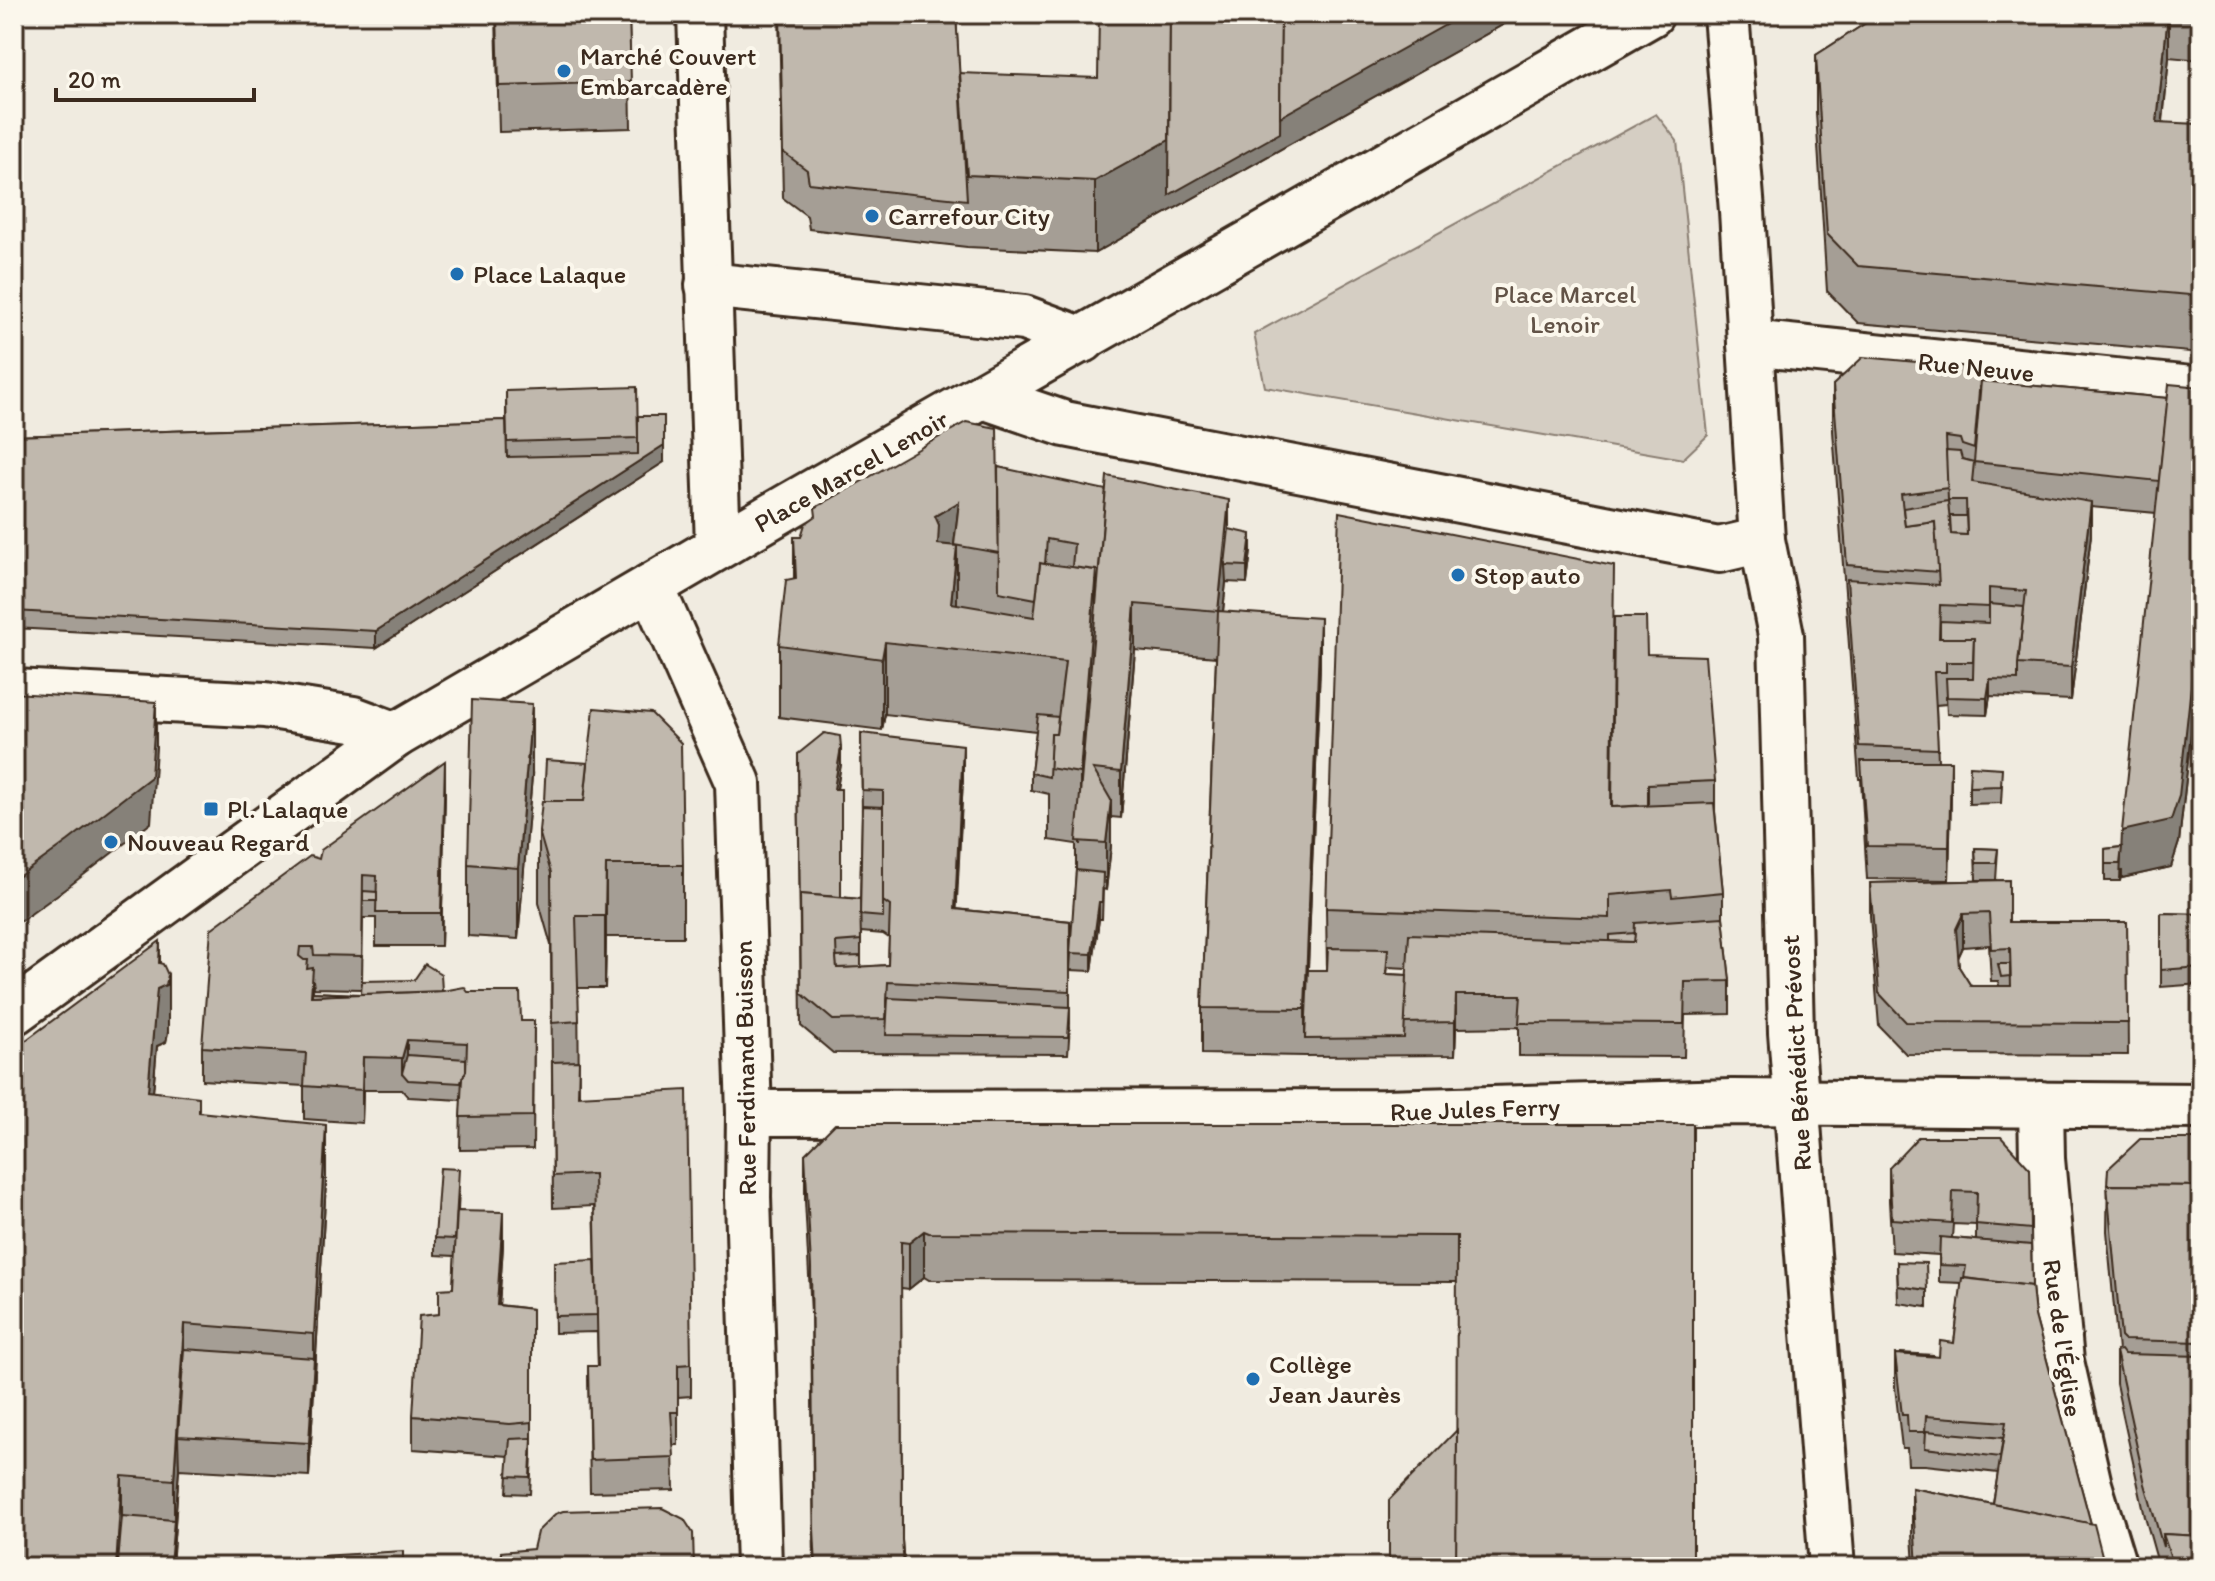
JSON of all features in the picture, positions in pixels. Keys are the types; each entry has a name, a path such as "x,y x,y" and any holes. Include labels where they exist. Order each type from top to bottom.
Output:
{"street":[{"path":"14,1012 396,735 718,546 700,14"},
{"name":"Place Marcel Lenoir","path":"718,546 1651,14"},
{"path":"983,396 1065,424 1719,550 1762,540 1726,14"},
{"path":"708,285 1024,318 1083,340"},
{"name":"Rue Neuve","path":"1750,343 2201,390"},
{"name":"Rue Bénédict Prévost","path":"1762,540 1781,635 1791,1032 1832,1567"},
{"name":"Rue Ferdinand Buisson","path":"651,586 738,783 759,1567"},
{"path":"14,692 265,705 344,717 396,735"},
{"name":"Rue Jules Ferry","path":"749,1113 1384,1112 1796,1102 2201,1106"},
{"name":"Rue de l'Église","path":"2041,1104 2042,1159 2061,1361 2089,1485 2114,1567"}],"green space":[{"name":"Place Marcel Lenoir","path":"1656,114 1677,141 1708,435 1683,459 1265,387 1254,334"}],"building":[{"path":"497,14 629,14 631,82 499,86"},
{"path":"780,14 956,14 967,200 809,183 807,170 783,152"},
{"path":"1099,14 1170,14 1169,140 1095,181 967,175 960,73 1098,78"},
{"path":"1170,14 1281,14 1280,133 1169,195"},
{"path":"1281,14 1465,14 1280,117"},
{"path":"1880,14 2168,14 2157,122 2199,124 2201,296 1858,266 1827,234 1816,55"},
{"path":"1863,357 1981,368 1974,449 1962,445 1960,439 1946,437 1948,488 1901,494 1905,526 1935,522 1939,572 1847,565 1833,385"},
{"path":"1981,381 2168,398 2159,481 1974,462"},
{"path":"2169,384 2201,387 2201,660 2194,659 2179,796 2171,820 2122,831"},
{"path":"637,387 638,438 507,442 506,391"},
{"path":"638,416 664,416 664,445 376,631 14,611 14,436 506,420 507,457 638,454"},
{"path":"966,422 997,428 999,553 954,545 959,502 935,516 939,525 938,544 957,546 951,603 1034,617 1040,563 1096,570 1080,773 1049,768 1051,734 1056,734 1065,662 885,642 882,659 779,645 786,580 796,578 794,537 801,537 805,524 816,516 815,508"},
{"path":"1946,451 1960,452 1962,459 1974,462 1972,482 2091,502 2071,667 2018,664 2026,591 1989,588 1989,607 1940,605 1939,638 1974,638 1973,662 1946,662 1946,672 1934,672 1938,749 1859,746 1847,579 1939,585 1935,522 1905,526 1903,508 1948,501 1951,534 1967,535 1966,500 1948,500"},
{"path":"998,467 1106,490 1096,600 1096,570 1072,567 1074,544 1047,539 1045,564 1040,563 1036,599 999,592"},
{"path":"1107,476 1229,500 1218,611 1135,604 1121,772 1093,769 1111,800 1106,843 1076,841"},
{"path":"1339,512 1614,566 1611,807 1714,803 1723,892 1672,897 1671,890 1610,895 1610,918 1326,908"},
{"path":"1950,516 1966,516 1967,535 1951,534"},
{"path":"1229,529 1251,534 1247,566 1225,565"},
{"path":"1989,604 2024,607 2018,680 1990,679 1987,698 1947,697 1946,678 1973,678 1974,638 1940,638 1940,621 1989,623"},
{"path":"1218,611 1320,618 1305,1009 1202,1008"},
{"path":"1614,617 1646,617 1647,654 1705,656 1715,781 1648,784 1648,805 1612,807"},
{"path":"14,693 156,702 151,777 14,880"},
{"path":"472,700 532,704 518,868 468,864"},
{"path":"594,708 651,713 681,743 683,865 606,865 605,916 576,916 579,1021 552,1023 551,873 539,831 542,801 584,801"},
{"path":"1038,715 1058,717 1056,734 1051,734 1049,777 1031,773"},
{"path":"824,733 840,736 834,789 841,789 841,897 800,894 800,909 798,754"},
{"path":"861,733 963,745 955,909 1070,921 1070,991 888,982 886,1019 833,1020 801,993 800,894 860,899 861,940 836,942 837,968 888,965 890,906 883,901 883,791 862,790"},
{"path":"546,760 588,763 584,801 544,801"},
{"path":"445,761 441,913 376,913 377,876 363,875 362,956 314,955 313,947 300,947 299,956 308,960 307,969 313,968 311,996 443,991 464,987 468,992 520,992 521,1021 534,1021 533,1116 460,1117 467,1043 407,1040 402,1058 363,1057 362,1090 304,1086 306,1053 202,1047 211,929 310,856 319,859 321,850"},
{"path":"1861,761 1951,761 1949,847 1867,846"},
{"path":"1970,766 2002,768 2001,786 1969,787"},
{"path":"862,806 883,807 883,917 860,915"},
{"path":"2122,847 2120,864 2105,864 2105,849"},
{"path":"1975,848 1998,849 1996,863 1976,863"},
{"path":"1076,870 1103,873 1102,902 1099,902 1092,954 1070,953"},
{"path":"2009,880 2009,922 2127,922 2128,1023 1906,1022 1879,993 1870,883","holes":["1989,913 1991,949 2010,948 2011,986 1971,986 1959,967 1956,929 1963,914"]},
{"path":"363,891 377,892 377,901 363,901"},
{"path":"2161,913 2201,914 2201,967 2161,970"},
{"path":"1723,917 1730,981 1685,982 1684,1024 1519,1023 1521,995 1456,995 1455,1022 1404,1023 1409,934 1634,942 1635,923"},
{"path":"1635,933 1634,942 1610,941 1610,935"},
{"path":"160,941 159,963 163,964 168,975 166,985 157,989 148,1091 199,1097 199,1112 326,1125 314,1334 184,1324 174,1480 122,1476 116,1567 14,1567 14,1049"},
{"path":"1328,948 1388,949 1386,974 1407,975 1404,1038 1305,1039 1308,970 1327,970"},
{"path":"861,956 861,967 837,968 836,957"},
{"path":"425,964 441,974 442,991 361,994 362,981 414,980"},
{"path":"1998,964 2010,964 2010,976 2001,977"},
{"path":"312,992 352,994 312,996"},
{"path":"888,998 1070,1007 1068,1037 886,1035"},
{"path":"407,1055 466,1059 466,1071 461,1083 408,1080 402,1073"},
{"path":"579,1061 578,1096 687,1090 691,1364 678,1365 678,1412 671,1412 674,1457 590,1460 588,1366 598,1366 594,1174 553,1176 552,1062"},
{"path":"835,1124 1693,1124 1693,1561 1713,1561 1713,1567 1456,1567 1457,1236 924,1231 909,1243 901,1242 904,1567 816,1567 811,1267 805,1154"},
{"path":"1918,1137 2001,1137 2030,1169 2031,1229 1976,1224 1977,1192 1953,1191 1952,1223 1892,1219 1889,1168"},
{"path":"2140,1139 2201,1139 2201,1186 2107,1185 2108,1169"},
{"path":"440,1168 459,1169 455,1239 435,1238"},
{"path":"2107,1185 2201,1186 2201,1342 2124,1340 2121,1337"},
{"path":"457,1211 503,1212 497,1305 532,1309 532,1422 510,1424 413,1416 419,1316 439,1314 439,1289 453,1288"},
{"path":"1940,1237 2031,1245 2032,1286 1964,1278 1966,1266 1939,1265"},
{"path":"595,1260 597,1315 555,1316 554,1262"},
{"path":"1897,1262 1926,1263 1927,1290 1898,1286"},
{"path":"1962,1278 2032,1286 2035,1316 2091,1524 1993,1504 2006,1422 1926,1416 1925,1432 1908,1432 1907,1415 1902,1415 1895,1354 1939,1357 1940,1341 1954,1343"},
{"path":"184,1349 314,1358 309,1443 178,1436"},
{"path":"2121,1350 2124,1354 2201,1356 2201,1536 2163,1534 2163,1547 2145,1484 2116,1351"},
{"path":"1457,1430 1456,1567 1389,1567 1389,1500"},
{"path":"1926,1431 2003,1438 2000,1457 1925,1448"},
{"path":"532,1438 530,1477 507,1476 510,1439"},
{"path":"1912,1488 2094,1524 2105,1567 1917,1567"},
{"path":"662,1508 684,1519 693,1533 694,1567 501,1567 501,1552 533,1549 537,1532 555,1514 563,1511"},
{"path":"122,1516 174,1520 170,1565 118,1563"},
{"path":"2163,1534 2201,1536 2201,1567 2174,1567"},
{"path":"403,1551 403,1567 321,1567 321,1556"}],"place":[{"name":"Marché Couvert Embarcadère","path":"564,71"},
{"name":"Carrefour City","path":"872,216"},
{"name":"Place Lalaque","path":"457,274"},
{"name":"Stop auto","path":"1458,575"},
{"name":"Pl. Lalaque","path":"211,809"},
{"name":"Nouveau Regard","path":"111,842"},
{"name":"Collège Jean Jaurès","path":"1253,1379"}]}
